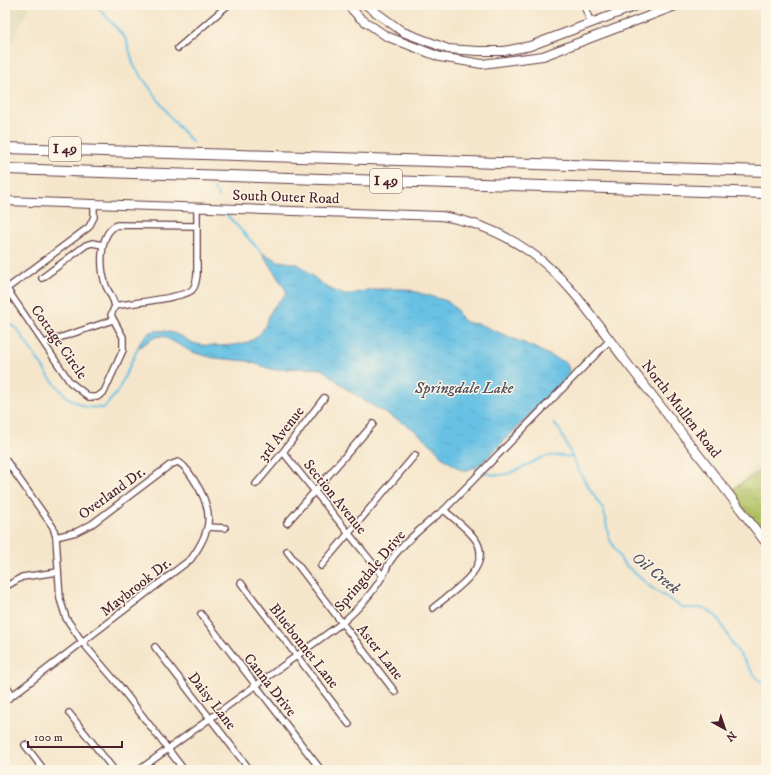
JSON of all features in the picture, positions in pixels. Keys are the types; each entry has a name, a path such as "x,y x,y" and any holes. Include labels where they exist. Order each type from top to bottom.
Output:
{"highway":[{"path":"5,143 125,151"},
{"name":"I 49","path":"5,148 766,171"},
{"name":"I 49","path":"5,169 766,193"}],"street":[{"path":"178,48 228,5"},
{"path":"348,5 360,18 386,36 440,57 482,64 543,56 678,5"},
{"path":"366,5 403,32 448,50 504,51 530,46 639,5"},
{"path":"584,5 591,23"},
{"name":"South Outer Road","path":"5,201 449,217 483,227 499,234 530,252 552,270 585,306 610,340"},
{"path":"6,290 89,226 94,217 94,204"},
{"path":"115,306 179,296 191,291 196,286 197,208"},
{"path":"44,343 113,320 111,315 115,306 113,296 107,287 103,275 103,244 111,228 117,225 197,226"},
{"path":"42,278 86,245 92,243 103,244"},
{"name":"Cottage Circle","path":"6,290 70,382 77,389 93,398 104,392 123,350 123,337 113,320"},
{"name":"Springdale Drive","path":"139,770 342,623 356,610 383,576 391,560 427,523 444,510 490,464 610,340"},
{"name":"North Mullen Road","path":"610,340 766,543"},
{"name":"3rd Avenue","path":"256,484 283,452 324,398"},
{"path":"287,523 373,424"},
{"name":"Section Avenue","path":"283,452 383,576"},
{"path":"321,566 415,455"},
{"path":"5,458 45,514 56,537 62,608 83,643 118,684 184,770"},
{"name":"Overland Dr.","path":"56,537 76,532 92,524 170,465 178,462"},
{"name":"Maybrook Dr.","path":"5,701 83,643 191,559 204,541 209,516 202,492 188,472 178,462"},
{"path":"434,608 475,572 480,561 480,551 477,542 444,510"},
{"path":"208,527 225,528"},
{"name":"Aster Lane","path":"287,550 395,692"},
{"path":"5,587 22,577 58,572"},
{"name":"Bluebonnet Lane","path":"241,583 349,724"},
{"name":"Canna Drive","path":"201,614 321,770"},
{"name":"Daisy Lane","path":"155,648 250,770"},
{"path":"5,684 13,695"},
{"path":"69,713 114,770"},
{"path":"25,745 44,770"}],"shaded area":[{"path":"5,5 30,5 14,39 5,53"},
{"path":"766,457 766,467 730,491"}],"green space":[{"path":"766,467 766,537 730,491"}],"water":[{"name":"Springdale Lake","path":"262,253 279,261 298,264 326,287 345,295 379,289 406,289 447,301 456,309 462,320 468,323 479,324 566,363 569,369 568,376 481,464 468,470 461,470 443,458 434,447 412,428 348,390 322,369 300,368 274,370 247,361 214,358 192,352 163,336 155,337 138,348 144,337 154,331 171,332 194,343 210,346 242,344 249,342 258,336 263,330 273,308 287,292"}],"waterway":[{"path":"96,5 126,39 134,66 172,119 192,142"},
{"path":"213,188 219,197"},
{"path":"227,215 262,253"},
{"path":"5,320 17,329 50,378 67,397 85,407 104,408 118,391 138,348"},
{"name":"Oil Creek","path":"553,423 559,429 581,475 604,511 609,538 623,563 653,589 683,608 705,608 718,618 733,645 756,677 766,686"},
{"path":"475,468 485,473 502,475 517,470 541,458 549,456 572,457"}]}
